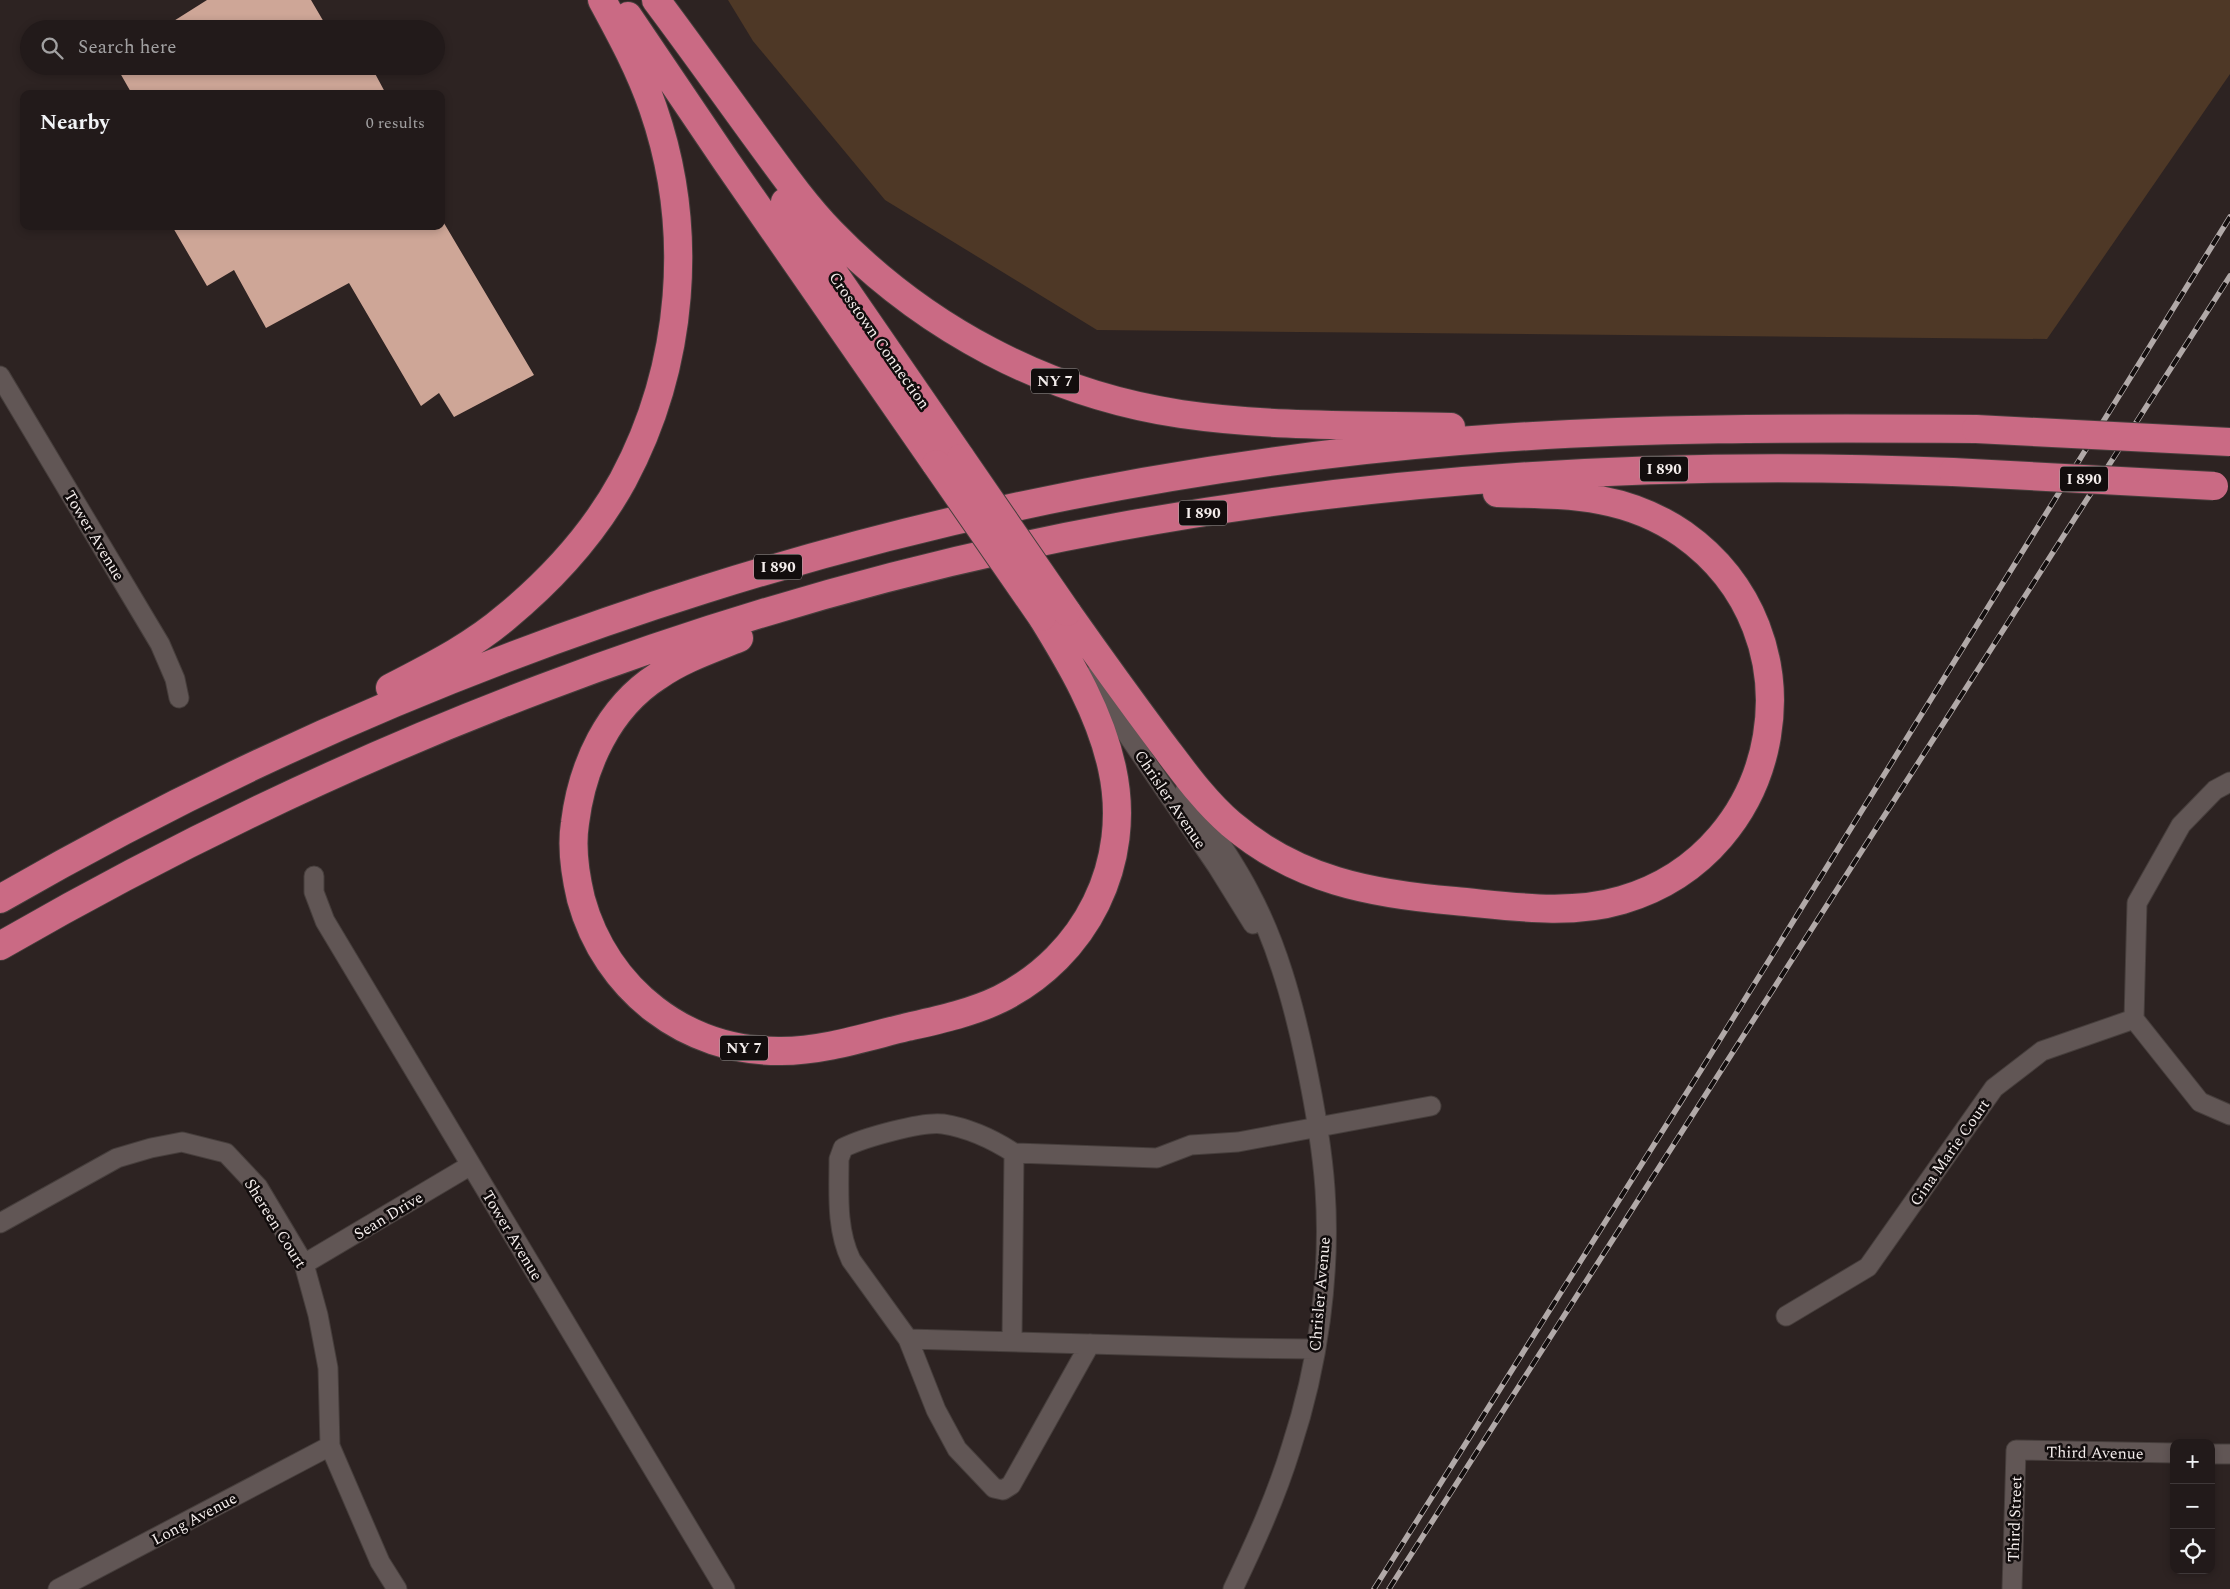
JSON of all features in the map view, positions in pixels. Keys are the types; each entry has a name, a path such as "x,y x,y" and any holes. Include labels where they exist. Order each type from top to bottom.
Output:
{"highway":[{"path":"198,793 450,656 504,619 557,570 604,511 623,480 649,418 668,355 678,292 678,233 670,173 654,110 630,52 602,0"},
{"name":"Crosstown Connection","path":"617,0 731,169 949,461"},
{"name":"Crosstown Connection","path":"655,0 949,461 1055,614 1112,676 1191,781 1230,823 1274,854 1327,878 1386,894 1562,909 1591,907 1628,898 1669,881 1692,865 1713,846 1731,824 1746,800 1767,742 1771,713 1766,657 1744,601 1726,576 1706,553 1683,534 1630,506 1572,496 1376,489"},
{"name":"NY 7","path":"655,0 773,160 829,231 891,288 927,314 988,350 1030,371 1103,397 1180,414 1218,418 1303,424 1612,431"},
{"name":"I 890","path":"0,899 45,873 198,793 356,720 519,654 694,593 852,546 937,525 1099,490 1282,461 1455,442 1612,431 1824,427 1976,429 2230,442"},
{"name":"I 890","path":"0,946 65,909 217,829 296,791 453,723 534,692 670,644 862,585 1012,549 1116,527 1287,499 1376,489 1535,475 1660,469 1826,468 1953,472 2222,486"},
{"name":"NY 7","path":"862,585 686,660 658,676 638,690 617,714 595,750 585,774 578,800 574,828 574,857 582,902 596,939 610,963 627,986 650,1007 674,1024 699,1036 751,1049 779,1052 804,1050 840,1043 941,1019 999,999 1048,968 1067,949 1084,926 1097,903 1106,878 1114,848 1116,795 1112,768 1094,713 1077,676 1055,614"}],"street":[{"name":"Tower Avenue","path":"0,376 160,644 175,679 179,698"},
{"name":"Chrisler Avenue","path":"1055,614 1097,690 1217,866 1256,927 1287,989"},
{"name":"Chrisler Avenue","path":"1112,676 1163,760 1230,858 1250,892 1270,939 1287,989 1301,1042 1318,1129 1325,1190 1326,1240 1323,1295 1315,1349 1305,1400 1274,1498 1233,1589"},
{"path":"2230,782 2215,790 2181,825 2137,902 2134,1018 2200,1102 2230,1115"},
{"name":"Tower Avenue","path":"314,876 314,892 325,921 725,1589"},
{"name":"Gina Marie Court","path":"1786,1316 1868,1267 1994,1088 2042,1051 2134,1018"},
{"path":"1090,1344 1011,1485 1003,1490 994,1488 956,1449 936,1410 908,1339 851,1260 844,1246 840,1231 839,1159 843,1148 852,1143 908,1128 943,1124 996,1142 1014,1153 1157,1158 1191,1145 1238,1142 1318,1129 1431,1106"},
{"name":"Shereen Court","path":"0,1223 117,1158 182,1142 226,1153 258,1187 304,1264 318,1315 328,1368 330,1446 380,1562 397,1589"},
{"path":"1012,1341 1014,1153"},
{"name":"Sean Drive","path":"304,1264 471,1165"},
{"path":"908,1339 1315,1349"},
{"name":"Long Avenue","path":"58,1589 330,1446"},
{"name":"Third Avenue","path":"2016,1450 2170,1453"},
{"name":"Third Street","path":"2012,1589 2016,1450"},
{"path":"2215,1454 2230,1454"}],"shaded area":[{"path":"728,0 2230,0 2230,74 2047,339 1097,330 885,200 753,41"}],"building":[{"path":"207,0 311,0 323,20 175,20"},
{"path":"121,75 376,75 384,90 130,90"},
{"path":"445,225 534,375 454,417 439,393 421,406 349,283 266,328 234,270 207,286 174,230 445,230"}],"railway":[{"path":"1374,1589 1701,1070 2230,217"},
{"path":"1389,1589 2230,276"}]}
